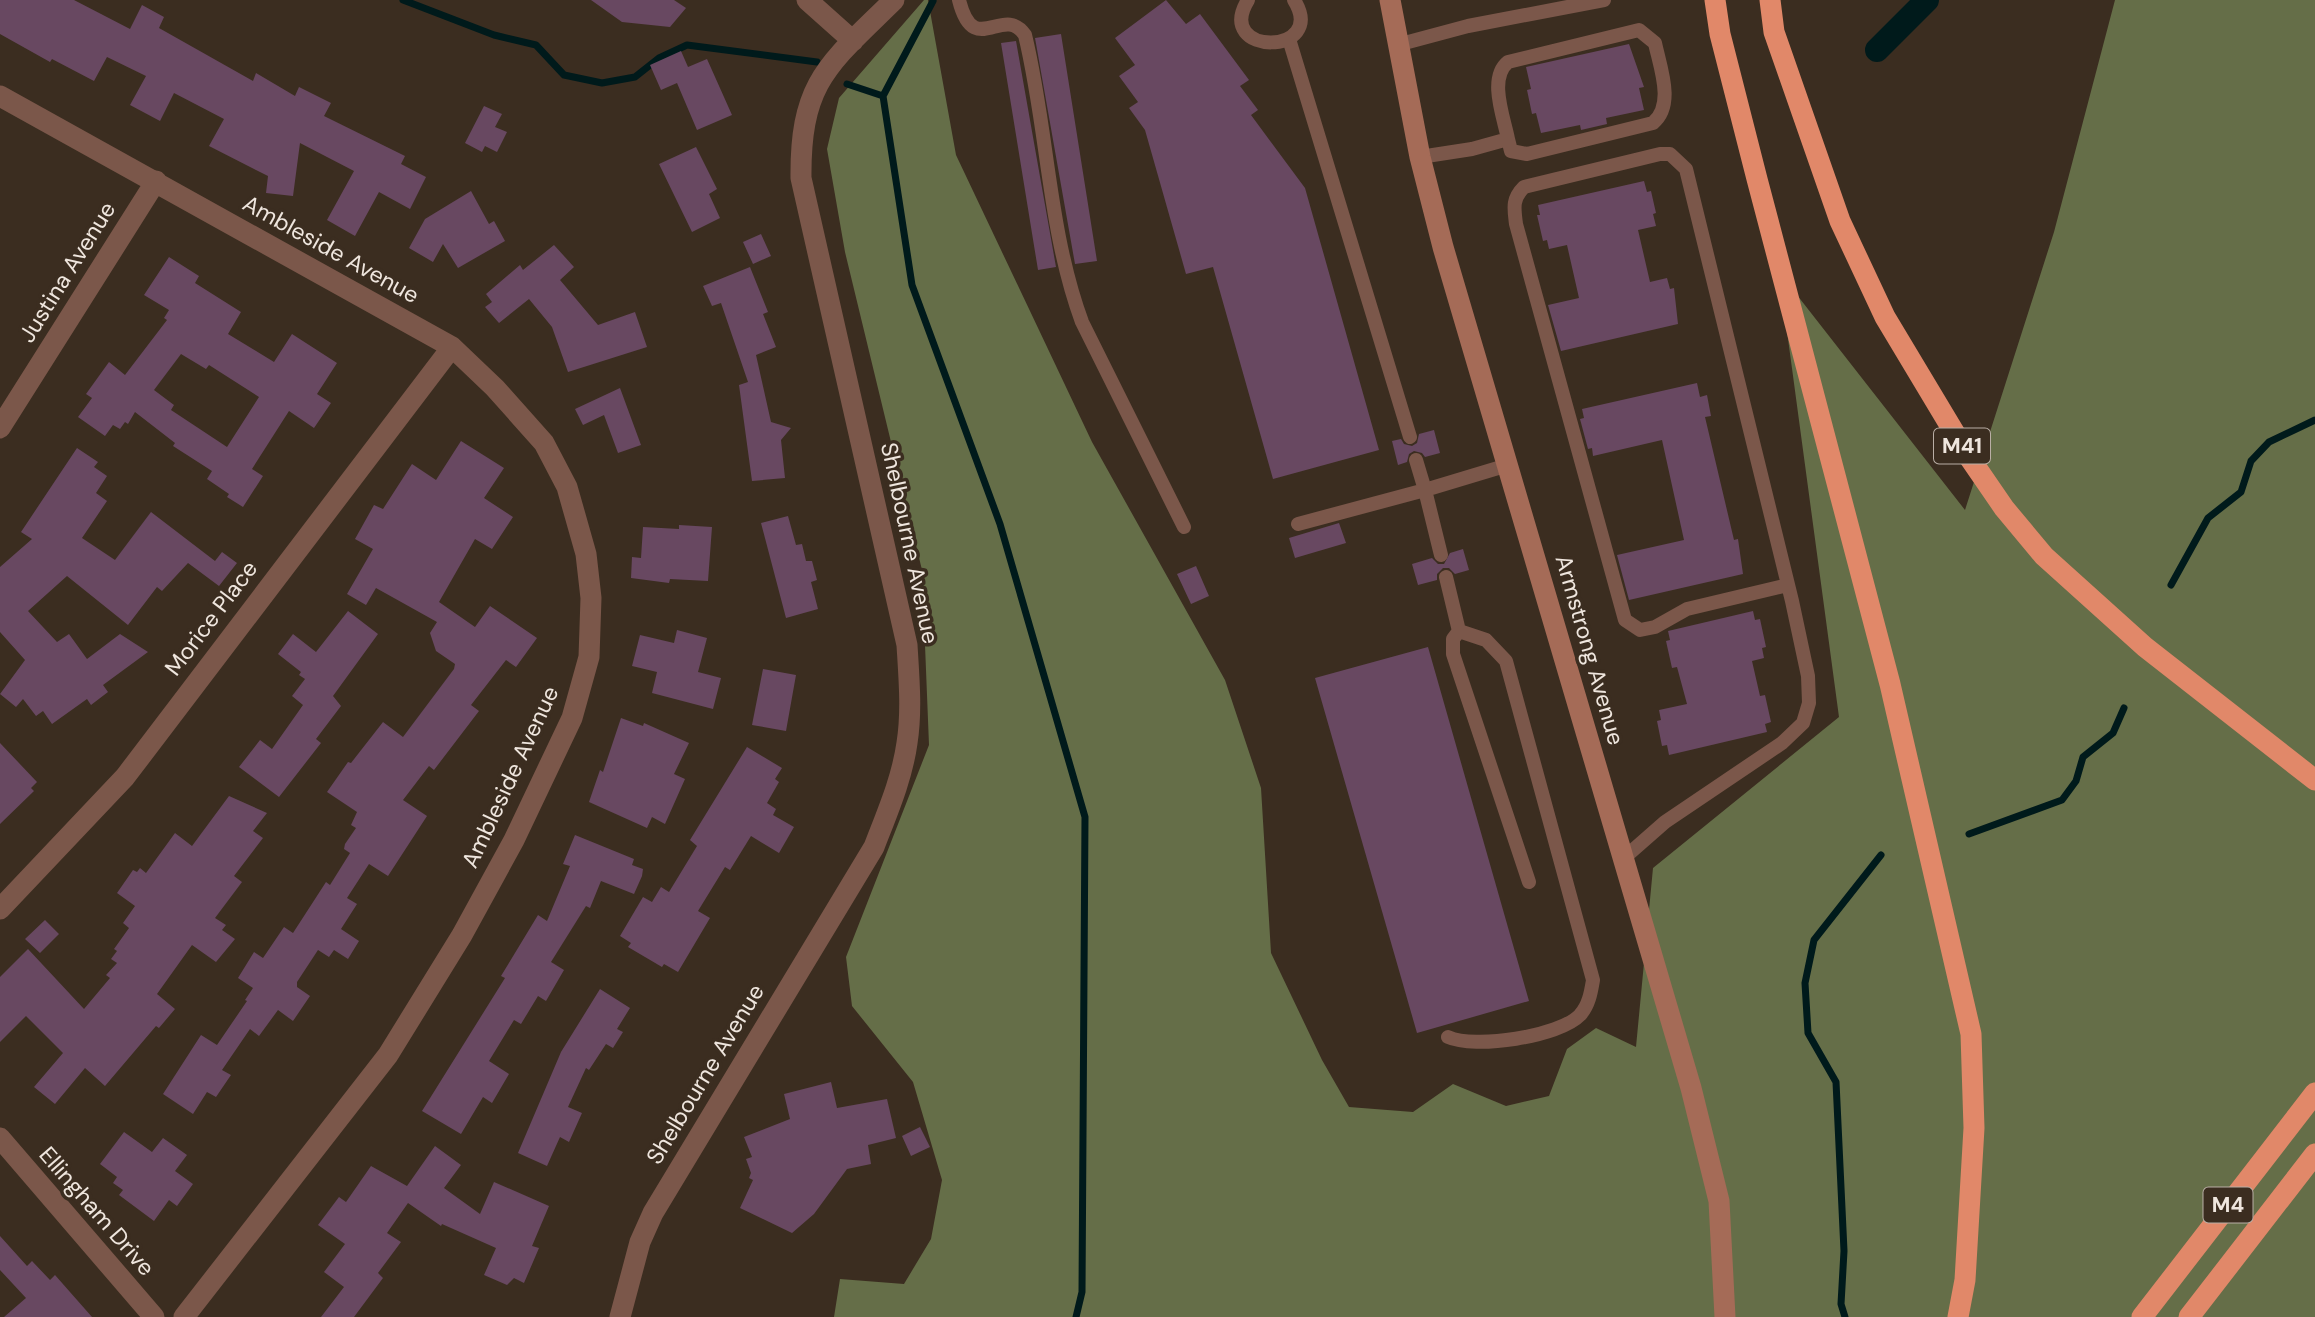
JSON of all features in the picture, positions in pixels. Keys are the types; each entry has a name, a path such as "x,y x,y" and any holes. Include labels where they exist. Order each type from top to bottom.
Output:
{"highway":[{"path":"1715,0 1720,34 1890,684 1971,1034 1974,1128 1965,1280 1958,1317"},
{"name":"M41","path":"1770,0 1774,32 1840,221 1885,317 1969,457 2004,508 2044,556 2135,639 2315,780"},
{"name":"M4","path":"2142,1317 2315,1093"},
{"name":"M4","path":"2189,1317 2315,1154"}],"street":[{"path":"807,0 853,41"},
{"name":"Shelbourne Avenue","path":"620,1317 640,1242 653,1213 874,847 894,796 907,744 910,700 907,645 801,178 800,137 814,90 829,66 894,0"},
{"name":"Armstrong Avenue","path":"1390,0 1419,158 1691,1088 1718,1201 1725,1317"},
{"name":"Ambleside Avenue","path":"0,96 452,347 495,388 544,443 567,487 586,554 591,598 589,657 572,718 514,840 462,935 388,1055 184,1317"},
{"name":"Justina Avenue","path":"0,428 156,181"},
{"name":"Morice Place","path":"0,909 125,777 452,347"},
{"name":"Ellingham Drive","path":"0,1139 154,1317"}],"lane":[{"path":"959,0 964,20 970,27 977,29 1008,25 1021,30 1025,35 1039,93 1060,250 1069,286 1082,322 1184,527"},
{"path":"1248,0 1243,21 1252,38 1271,45 1289,39 1299,22 1299,12 1294,0"},
{"path":"1397,45 1468,26 1604,0"},
{"path":"1639,30 1655,43 1666,99 1660,118 1653,123 1527,154 1511,151 1508,139 1498,84 1502,67 1508,62 1639,30"},
{"path":"1289,39 1410,437"},
{"path":"1419,158 1472,149 1508,139"},
{"path":"1624,858 1665,822 1783,743 1803,723 1809,704 1808,676 1788,585 1686,169 1670,155 1660,154 1524,187 1516,195 1516,224 1625,620 1640,630 1655,627 1687,609 1788,585"},
{"path":"1416,460 1441,555"},
{"path":"1298,524 1508,465"},
{"path":"1446,577 1459,631"},
{"path":"1459,631 1453,639 1453,654 1529,882"},
{"path":"1448,1037 1459,1043 1489,1044 1560,1027 1579,1016 1589,999 1593,980 1506,661 1486,640 1459,631"}],"green space":[{"path":"924,0 928,0 956,155 1092,442 1225,680 1261,788 1271,953 1322,1060 1349,1107 1413,1112 1453,1084 1506,1106 1549,1096 1567,1049 1596,1028 1636,1047 1653,868 1839,717 1779,272 1965,510 2054,232 2115,0 2315,0 2315,1317 834,1317 840,1279 904,1284 931,1239 942,1180 913,1082 852,1006 846,957 929,745 922,570 845,252 827,149 839,98"}],"building":[{"path":"0,0 74,0 130,29 142,5 164,17 159,28 253,81 256,73 295,96 299,87 331,103 324,116 405,156 401,164 426,177 410,209 379,192 355,236 327,220 354,171 300,143 293,196 266,193 268,176 209,146 224,119 174,93 160,121 130,105 146,76 107,57 94,81 52,59 50,62 0,34"},
{"path":"591,0 674,0 686,8 670,27 622,22"},
{"path":"1166,0 1186,24 1200,14 1249,80 1240,86 1258,110 1251,115 1305,188 1379,450 1273,479 1213,267 1186,274 1145,130 1129,108 1138,102 1119,76 1135,65 1115,38"},
{"path":"1061,34 1097,261 1075,264 1035,38"},
{"path":"1016,41 1056,267 1038,270 1001,43"},
{"path":"1629,44 1644,87 1639,88 1644,110 1606,118 1607,124 1581,130 1580,125 1541,133 1536,113 1532,114 1527,90 1531,89 1526,67"},
{"path":"681,51 688,67 707,59 732,115 697,130 677,83 661,90 650,65"},
{"path":"484,106 502,114 495,127 507,132 497,152 485,146 482,152 465,143"},
{"path":"696,147 717,189 709,194 720,218 692,232 659,164"},
{"path":"1644,181 1647,192 1651,191 1656,213 1653,214 1656,226 1638,230 1650,282 1667,278 1670,289 1674,288 1678,324 1561,351 1548,305 1579,298 1567,245 1549,249 1547,240 1543,241 1537,215 1540,215 1538,205"},
{"path":"471,191 489,224 494,221 505,241 458,268 443,244 433,262 409,248 425,219"},
{"path":"761,234 771,256 753,264 743,242"},
{"path":"554,245 574,267 560,280 598,325 635,312 647,347 568,372 552,327 529,299 499,323 485,307 492,302 486,294 520,265 523,270"},
{"path":"169,257 199,276 195,283 241,312 228,334 274,362 292,334 337,363 317,394 331,403 314,428 289,411 252,469 263,476 243,507 207,479 212,471 173,446 175,443 135,412 128,424 125,422 120,429 113,425 105,436 78,417 92,398 86,394 109,362 125,375 167,320 164,318 169,310 144,295","holes":["181,354 206,369 209,365 259,397 227,447 171,410 174,405 154,390"]},
{"path":"750,267 768,312 763,314 776,347 756,355 771,422 791,428 781,440 785,478 752,481 739,385 748,382 721,303 712,306 703,286"},
{"path":"1697,383 1700,397 1707,395 1711,416 1705,417 1734,540 1738,539 1743,574 1629,600 1617,555 1684,540 1662,440 1593,456 1592,448 1588,449 1580,419 1584,418 1582,409"},
{"path":"620,388 641,445 618,453 604,415 583,425 575,409"},
{"path":"1434,430 1440,453 1425,457 1414,451 1409,454 1407,462 1398,465 1392,441 1401,439 1404,444 1412,446 1417,443 1419,434"},
{"path":"461,441 504,468 484,498 513,517 492,549 475,539 439,602 475,627 490,606 537,638 516,667 506,660 471,705 479,711 434,770 429,766 403,800 427,816 388,876 369,864 347,898 357,904 341,929 359,941 348,959 334,950 329,957 318,950 297,982 297,987 310,996 293,1021 278,1010 259,1036 250,1029 222,1070 231,1075 216,1097 207,1092 193,1114 163,1094 201,1035 217,1045 247,1001 245,1000 253,988 238,978 254,952 263,958 284,927 293,933 326,882 330,885 350,853 344,849 356,828 351,825 357,812 327,792 348,762 351,763 383,722 403,737 454,669 455,664 436,651 430,633 437,622 376,588 366,605 347,594 373,549 355,539 374,505 383,509 412,464 436,480"},
{"path":"77,448 98,462 94,467 107,476 96,493 107,501 82,538 115,560 151,512 215,561 222,552 237,563 219,586 188,563 162,591 157,587 128,625 67,576 28,611 57,642 69,634 87,659 120,634 148,652 103,685 108,692 91,705 87,699 52,724 43,711 36,716 23,699 16,707 0,694 25,660 0,632 0,567 32,539 21,532"},
{"path":"788,516 796,545 802,544 806,561 812,561 817,580 811,582 818,609 786,618 761,523"},
{"path":"1339,523 1346,543 1295,558 1289,538"},
{"path":"679,525 712,527 708,581 670,579 669,583 631,578 632,557 641,558 643,527 679,529"},
{"path":"1463,549 1469,570 1455,574 1449,568 1443,568 1437,574 1437,580 1418,585 1412,564 1432,558 1438,564 1444,564 1450,553"},
{"path":"1196,566 1209,596 1191,604 1177,574"},
{"path":"348,611 378,634 333,696 341,706 316,739 321,743 279,797 239,767 260,740 272,749 303,705 292,696 305,679 299,675 301,672 278,654 293,634 316,652"},
{"path":"1753,611 1755,620 1760,619 1766,647 1762,648 1764,658 1752,661 1760,696 1765,695 1771,722 1765,724 1767,732 1669,755 1667,745 1662,746 1657,721 1661,720 1659,710 1687,704 1677,667 1672,668 1666,641 1670,640 1668,631"},
{"path":"677,630 707,638 698,672 721,678 713,709 652,693 657,672 632,666 640,635 674,643"},
{"path":"1428,647 1529,1001 1417,1033 1315,678"},
{"path":"763,669 796,675 786,731 752,725"},
{"path":"621,718 643,726 644,723 689,743 674,774 685,779 665,824 652,817 647,828 589,802 600,770 603,772"},
{"path":"0,743 37,782 31,788 34,791 0,824"},
{"path":"747,747 782,768 775,779 779,782 767,803 776,809 773,815 794,827 779,853 751,836 730,870 725,867 698,911 710,918 678,972 664,964 662,967 628,947 631,943 620,936 643,897 652,902 661,887 669,892 697,846 690,840"},
{"path":"229,796 267,813 253,831 263,838 234,876 242,882 215,918 226,925 222,930 235,939 216,962 192,945 157,994 175,1009 159,1028 156,1026 105,1086 85,1068 55,1104 34,1087 63,1053 26,1016 0,1042 0,977 28,949 84,1009 110,978 106,975 117,963 111,959 117,951 114,949 129,928 123,923 135,906 117,893 133,870 137,872 140,868 146,873 175,833 192,846"},
{"path":"575,835 634,859 632,865 643,869 642,876 634,894 601,881 590,908 586,906 551,962 564,970 546,1001 538,996 521,1024 514,1020 489,1061 509,1074 492,1103 483,1097 461,1134 422,1111 505,978 501,976 538,915 547,921 570,866 563,864"},
{"path":"45,920 59,934 40,953 25,939"},
{"path":"600,989 630,1008 617,1029 623,1032 613,1048 606,1044 589,1070 586,1068 568,1107 582,1113 569,1142 560,1137 547,1166 518,1153 561,1052"},
{"path":"831,1082 837,1108 887,1099 896,1138 868,1145 871,1164 847,1169 814,1214 792,1233 740,1208 753,1180 749,1178 751,1173 746,1159 752,1157 744,1137 790,1119 784,1094"},
{"path":"920,1127 930,1147 911,1156 902,1136"},
{"path":"124,1132 152,1152 163,1138 187,1155 175,1171 193,1184 177,1206 169,1200 154,1221 119,1195 123,1190 113,1183 117,1177 100,1164"},
{"path":"435,1146 461,1165 444,1188 480,1214 494,1182 549,1206 532,1246 539,1248 524,1283 514,1278 507,1285 484,1275 496,1248 442,1224 441,1226 408,1203 387,1233 401,1242 378,1273 383,1278 354,1317 321,1317 344,1287 324,1272 345,1244 318,1225 339,1197 346,1202 371,1166 407,1186"},
{"path":"0,1236 27,1266 32,1261 50,1280 55,1275 92,1317 4,1317 26,1298 0,1270"}],"waterway":[{"path":"403,0 494,35 536,45 564,75 602,83 635,77 659,58 687,45 817,62"},
{"path":"1877,50 1927,0"},
{"path":"933,1 883,96 912,285 1000,524 1085,817 1082,1292 1076,1317"},
{"path":"847,84 883,96"},
{"path":"2171,585 2208,518 2241,492 2251,461 2269,442 2315,420"},
{"path":"1969,834 2062,800 2076,781 2083,757 2113,733 2124,708"},
{"path":"1845,1317 1841,1304 1844,1251 1836,1082 1808,1033 1805,983 1814,940 1881,855"}]}
